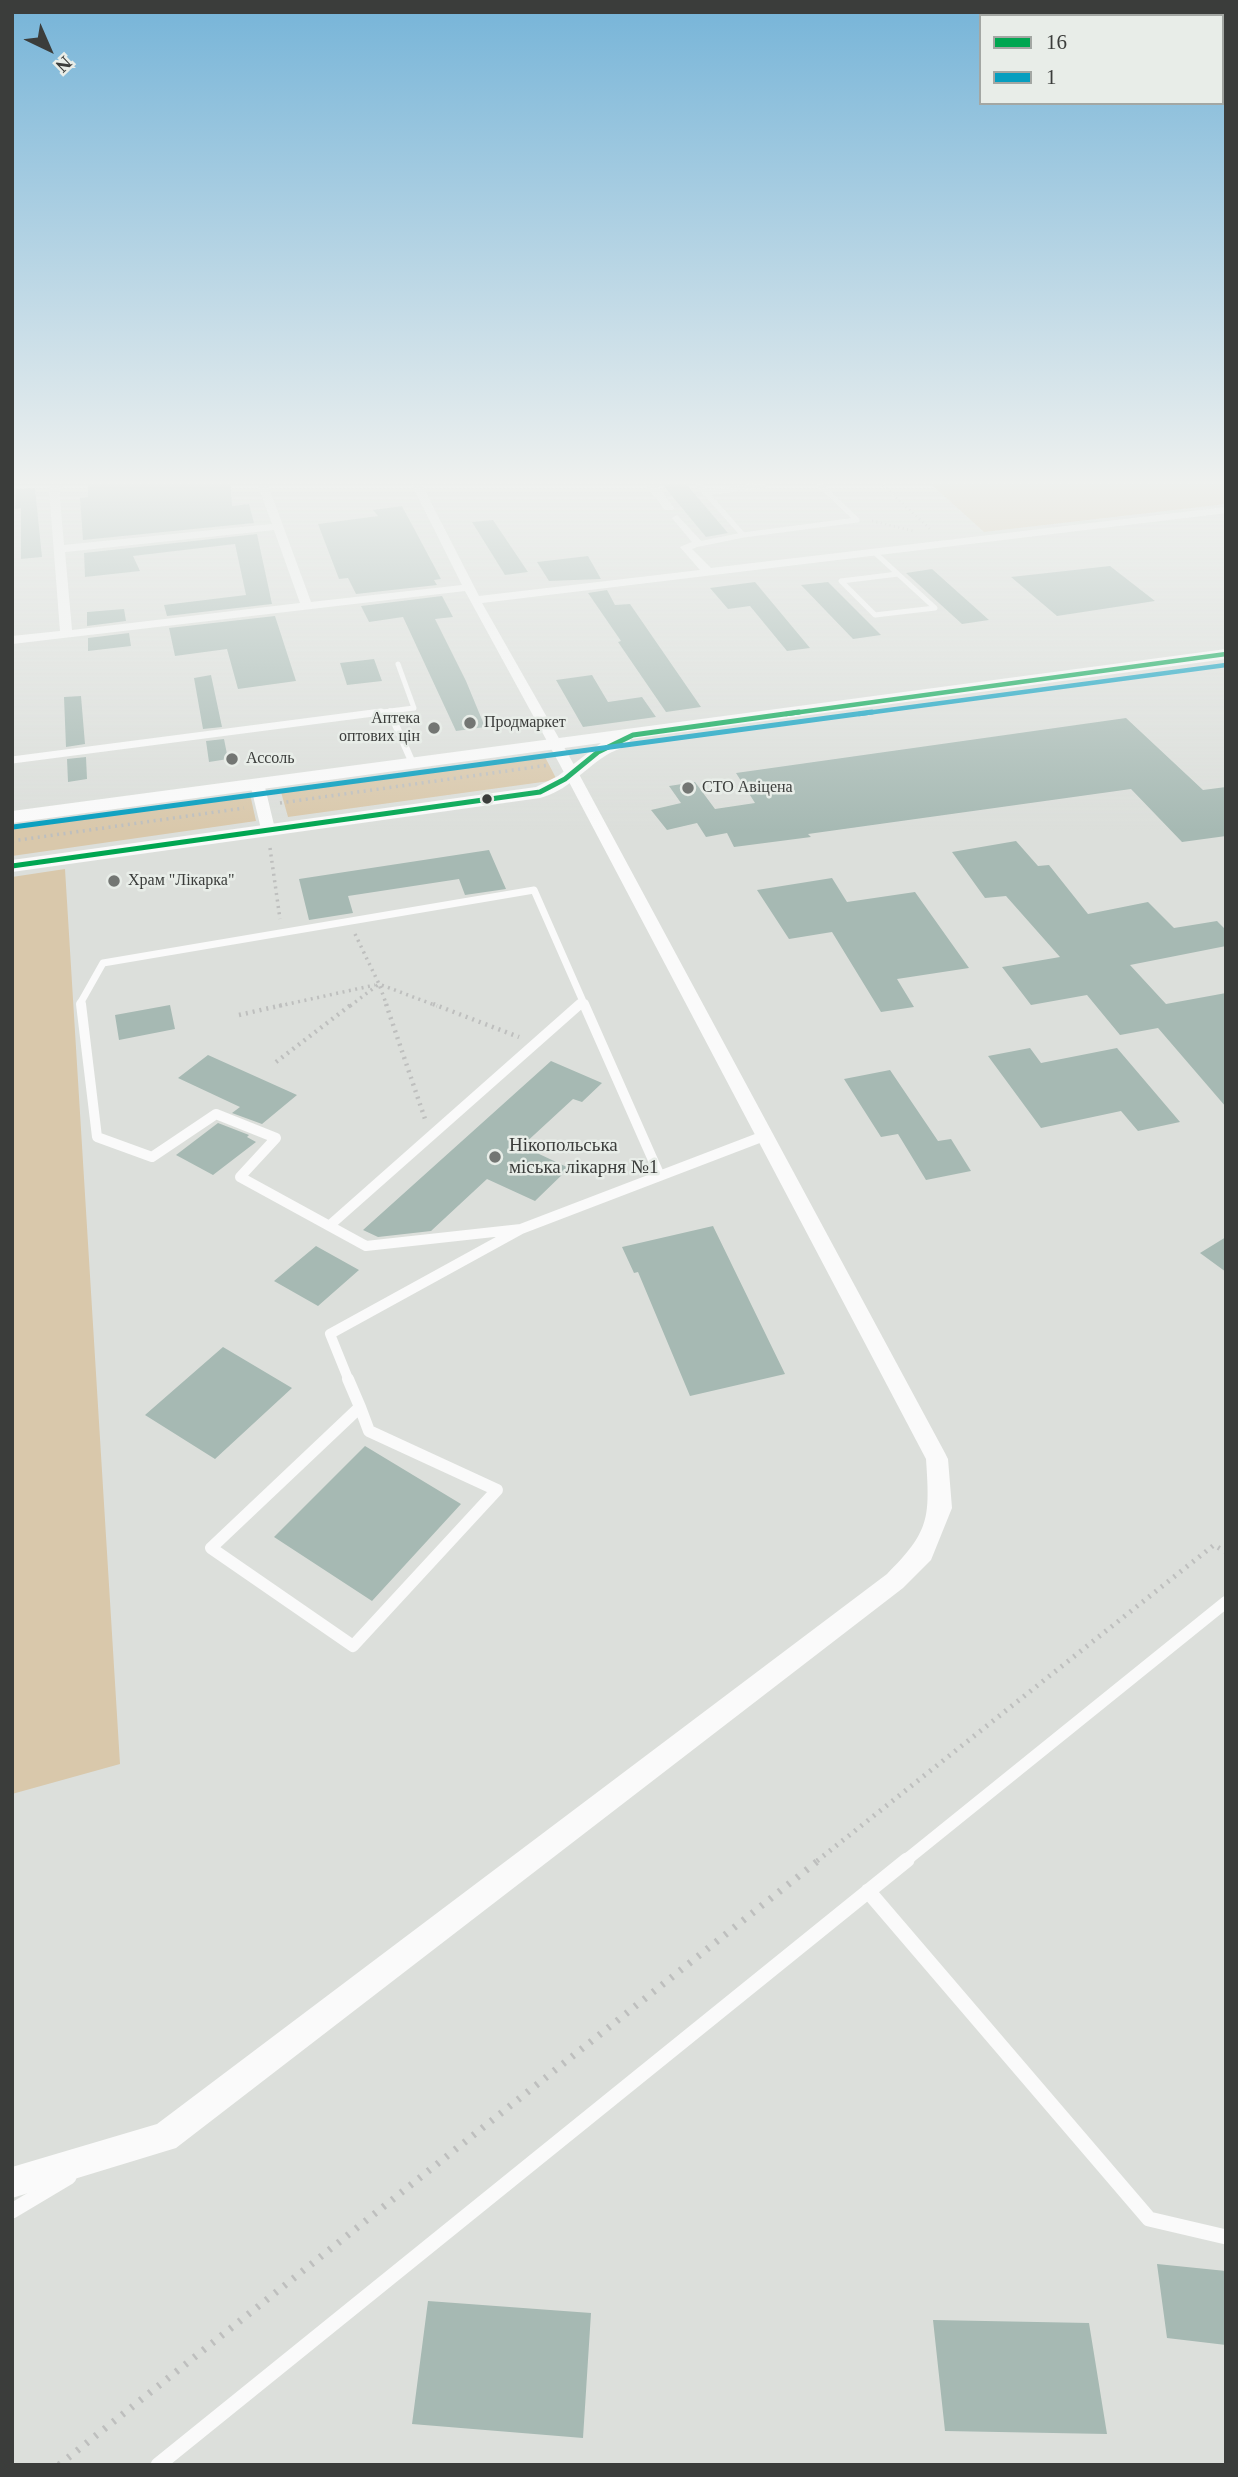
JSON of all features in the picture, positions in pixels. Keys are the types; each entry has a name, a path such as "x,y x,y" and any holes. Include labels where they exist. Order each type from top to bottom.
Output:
{"main road":[{"path":"12,817 1226,654"},
{"path":"12,866 540,792 557,786 569,769 633,735"}],"street":[{"path":"63,601 66,634"},
{"path":"305,601 307,606"},
{"path":"12,640 353,601"},
{"path":"12,2183 165,2137 895,1581 923,1553 941,1508 937,1459 569,769 475,601"},
{"path":"257,783 268,830"}],"lane":[{"path":"861,601 875,615 934,608 926,601"},
{"path":"12,760 414,708 398,664"},
{"path":"389,711 412,762"},
{"path":"521,1229 366,1246 240,1177 276,1138 216,1114 152,1157 97,1137 81,1002 103,963 534,890 660,1176"},
{"path":"329,1226 583,1002"},
{"path":"360,1407 211,1548 353,1646 497,1490 369,1431 360,1407 330,1334 521,1229 764,1136"},
{"path":"158,2465 1226,1602"},
{"path":"868,1891 1149,2219 1226,2237"},
{"path":"12,2211 109,2154"}],"path":[{"path":"12,841 262,805 569,769"},
{"path":"268,830 282,932"},
{"path":"349,921 379,984 431,1136"},
{"path":"276,1062 379,984"},
{"path":"239,1015 379,984 536,1043"},
{"path":"58,2465 1214,1545 1226,1552"}],"shaded area":[{"path":"545,757 557,780 288,817 281,792"},
{"path":"250,794 256,821 12,856 12,827"},
{"path":"65,869 120,1764 12,1794 12,877"}],"building":[{"path":"200,601 271,601 272,604 167,616 164,605"},
{"path":"405,601 444,601 453,617 435,619 485,727 456,731 403,617 369,622 361,606"},
{"path":"593,601 613,601 615,605 630,604 701,707 666,712 618,642 621,641"},
{"path":"721,601 770,601 810,648 787,651 750,606 728,609"},
{"path":"816,601 847,601 881,635 853,639"},
{"path":"936,601 967,601 989,620 962,624"},
{"path":"1039,601 1155,601 1057,616"},
{"path":"124,609 126,621 87,626 87,612"},
{"path":"275,616 296,681 238,689 227,649 175,656 169,628"},
{"path":"129,633 131,646 88,651 88,638"},
{"path":"374,659 382,681 347,685 340,663"},
{"path":"211,675 222,727 203,729 194,678"},
{"path":"592,675 608,702 642,697 656,717 583,727 556,680"},
{"path":"81,696 85,744 66,747 64,697"},
{"path":"1126,718 1203,790 1226,787 1226,836 1182,842 1131,789 808,834 811,837 734,847 727,833 706,837 697,823 667,830 651,810 681,803 669,786 695,782 715,809 755,803 736,773"},
{"path":"224,739 228,759 209,762 206,741"},
{"path":"86,757 87,779 68,782 67,759"},
{"path":"1016,841 1038,866 1049,865 1088,914 1148,902 1174,928 1217,921 1226,930 1226,946 1130,965 1166,1004 1226,993 1226,1107 1158,1028 1120,1035 1087,995 1031,1005 1002,967 1060,957 1006,896 985,898 952,852"},
{"path":"489,850 506,889 465,895 459,879 348,896 353,913 309,920 299,879"},
{"path":"832,878 847,902 915,892 969,968 897,979 914,1007 881,1012 832,932 789,939 757,890"},
{"path":"170,1005 175,1029 119,1040 115,1015"},
{"path":"1030,1048 1041,1063 1117,1048 1180,1122 1138,1131 1121,1111 1041,1128 988,1056"},
{"path":"208,1055 297,1095 262,1124 232,1113 240,1107 178,1078"},
{"name":"Нікопольська міська лікарня №1","path":"551,1061 602,1083 582,1102 573,1099 522,1146 569,1168 535,1201 487,1179 431,1231 378,1237 363,1230"},
{"path":"890,1070 938,1141 951,1139 971,1171 926,1180 898,1134 881,1137 844,1079"},
{"path":"218,1123 249,1135 247,1137 256,1142 213,1175 176,1155"},
{"path":"713,1226 785,1374 690,1396 638,1272 634,1273 622,1247"},
{"path":"1226,1237 1226,1272 1200,1253"},
{"path":"316,1246 359,1270 318,1306 274,1281"},
{"path":"223,1347 292,1388 215,1459 145,1415"},
{"path":"365,1446 461,1504 372,1601 274,1537"},
{"path":"1157,2264 1226,2271 1226,2345 1167,2338"},
{"path":"428,2301 591,2313 583,2438 412,2424"},
{"path":"933,2320 1089,2323 1107,2434 945,2431"}],"transit line":[{"name":"16","path":"12,866 540,792 565,779 598,752 633,735 1226,654"},
{"name":"1","path":"13,827 1226,665"}],"place":[{"name":"Продмаркет","path":"470,723"},
{"name":"Аптека оптових цін","path":"434,728"},
{"name":"Ассоль","path":"232,759"},
{"name":"СТО Авіцена","path":"688,788"},
{"name":"Храм \"Лікарка\"","path":"114,881"},
{"name":"Нікопольська міська лікарня №1","path":"495,1157"}]}
